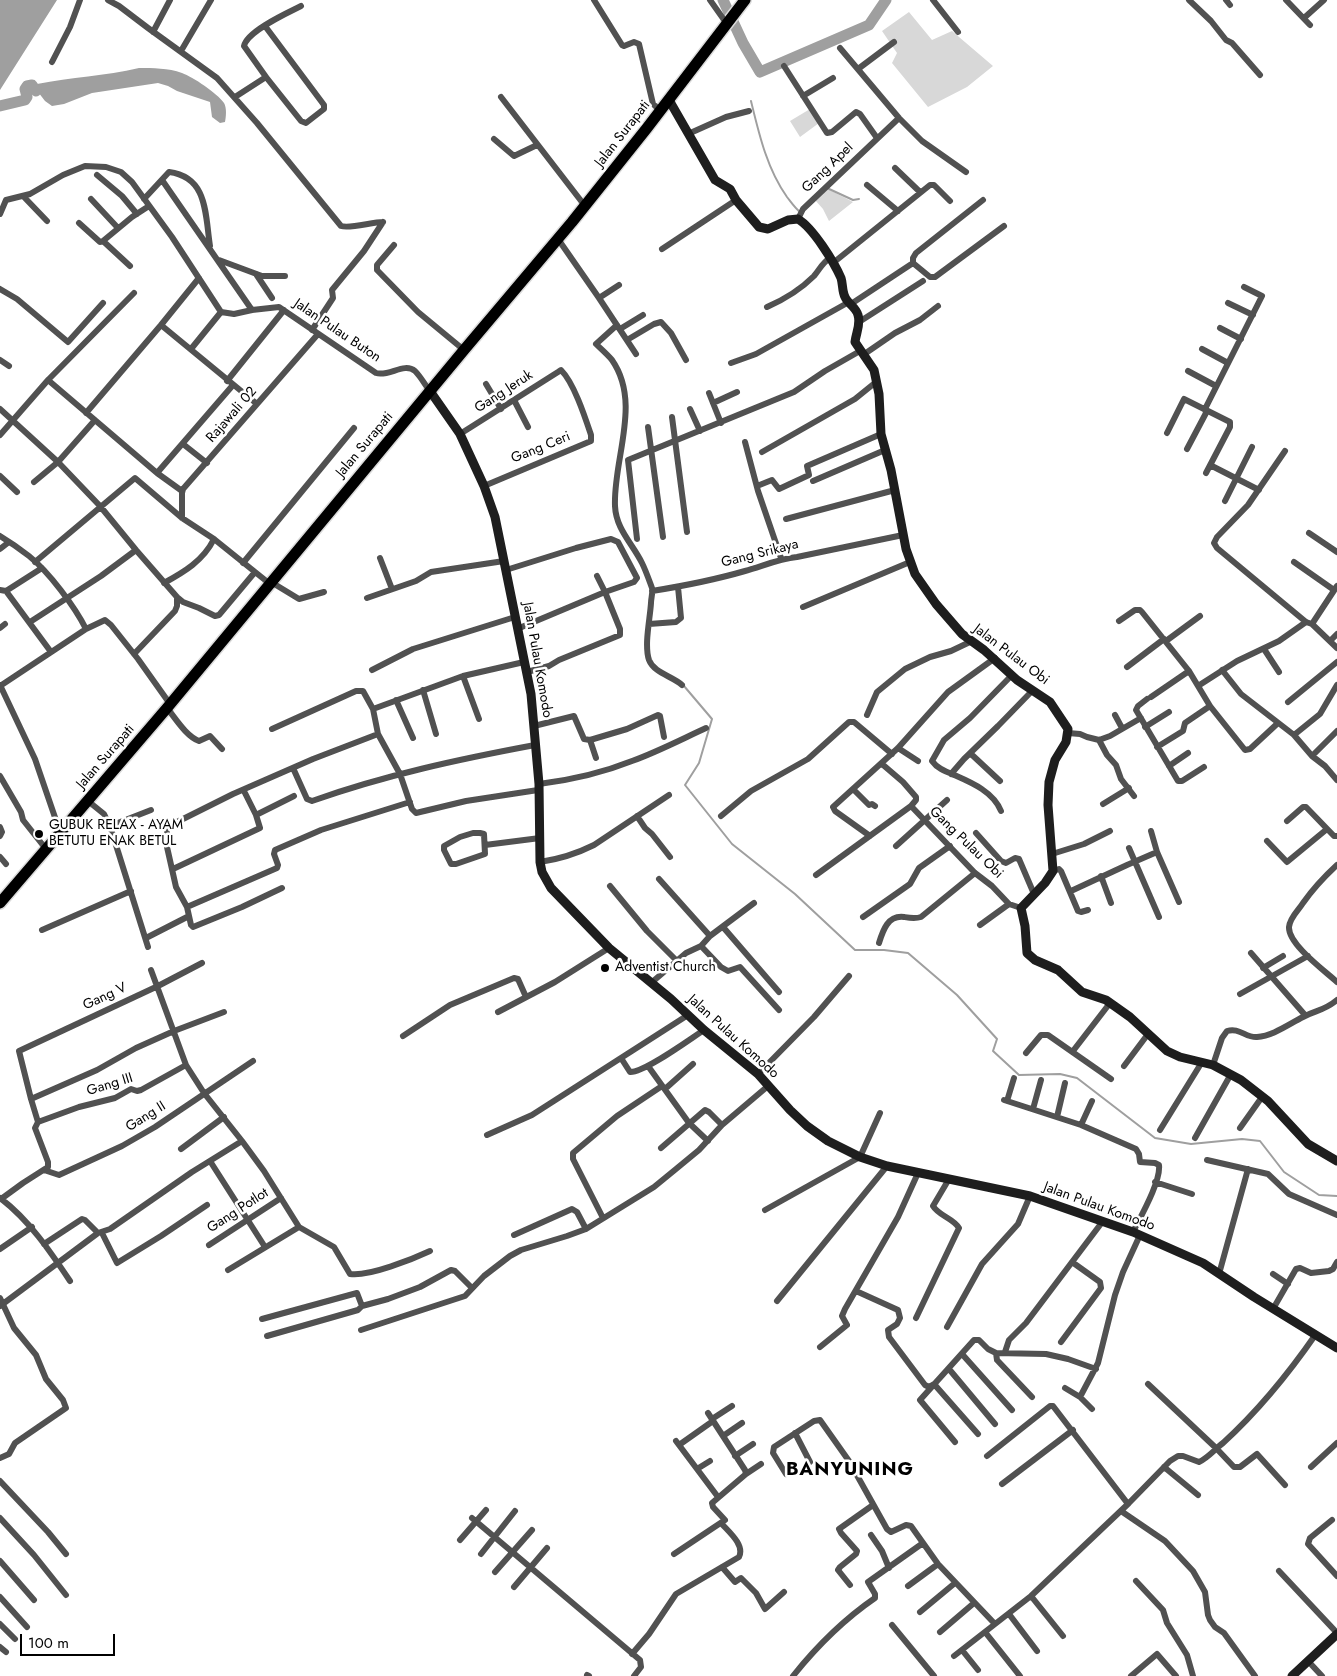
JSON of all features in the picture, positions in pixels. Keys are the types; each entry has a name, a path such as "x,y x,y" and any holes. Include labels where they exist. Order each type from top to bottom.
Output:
{"highway":[{"name":"Jalan Surapati","path":"0,902 168,706 558,239 669,100 745,0"}],"street":[{"path":"52,62 70,27 80,0"},
{"path":"108,0 121,3 152,32 182,51 217,78 235,97 266,77"},
{"path":"152,32 170,0"},
{"path":"182,51 211,0"},
{"path":"594,0 622,45 634,42 639,44 653,104 660,111"},
{"path":"710,0 728,22"},
{"path":"1189,0 1211,21 1226,40 1232,43 1260,75"},
{"path":"1286,0 1310,25"},
{"path":"1304,18 1324,0"},
{"path":"936,1 958,32"},
{"path":"265,26 324,105 324,108 310,121 304,122 266,77 244,46 247,40 265,26 301,6"},
{"path":"858,68 894,42"},
{"path":"840,48 899,118 922,141 966,172"},
{"name":"Gang Apel","path":"784,66 827,133 832,132 856,112 860,114 878,138"},
{"path":"803,96 833,78"},
{"name":"Rajawali 02","path":"182,491 257,404 315,332 333,298 332,290 364,251 383,222 347,227 341,226 235,97"},
{"path":"501,98 537,145 549,157 585,206"},
{"path":"669,100 715,180 730,189 736,200 759,227 768,229 799,215"},
{"path":"688,134 726,117 749,110"},
{"name":"Gang Apel","path":"799,215 899,118"},
{"path":"494,139 514,156 537,145"},
{"path":"0,214 6,200 24,197 76,168 99,165 121,172 132,182 150,206 221,312 191,349"},
{"path":"894,168 920,192"},
{"path":"144,199 169,172 181,174 194,182 201,192 211,249"},
{"path":"97,174 122,196 137,214"},
{"path":"162,180 252,310"},
{"path":"767,307 796,291 813,276 821,265 832,260 933,184 950,201"},
{"path":"867,185 898,211"},
{"path":"24,197 47,221"},
{"path":"91,199 118,228"},
{"path":"662,249 736,200"},
{"path":"731,363 756,354 850,303 913,262 916,253 983,200"},
{"path":"103,241 150,206"},
{"name":"Jalan Pulau Obi","path":"799,215 832,260 841,280 845,298 856,309 859,322 855,340 874,370 880,406 881,434 891,470 903,535 910,562 917,578 962,634 995,658 1032,691 1053,704 1067,727 1068,733"},
{"path":"79,223 100,242 103,241 130,266"},
{"path":"913,262 930,277 935,277 1004,226"},
{"path":"558,239 636,354"},
{"path":"394,245 377,265 378,270 418,312 464,350"},
{"path":"218,260 262,276 285,276"},
{"path":"256,274 272,298"},
{"path":"86,413 199,278"},
{"path":"859,322 923,281"},
{"path":"599,298 619,285"},
{"path":"1187,449 1206,413 1205,409 1216,386 1262,296 1244,287"},
{"path":"0,289 17,298 68,342 103,303"},
{"path":"0,435 48,380 134,293"},
{"path":"1228,304 1253,315"},
{"name":"Jalan Pulau Buton","path":"221,312 234,314 275,306 284,310 379,374 390,373 403,368 413,370 430,391"},
{"path":"637,539 628,460 794,392 825,372 920,320 938,306"},
{"path":"157,473 183,444 284,310"},
{"path":"643,315 618,327 596,344 611,360 617,370 626,399 615,506 617,520 623,534 643,564 652,591 649,624 649,661 652,666 682,685"},
{"path":"627,340 654,324 661,322 671,333 686,360"},
{"path":"161,325 257,404"},
{"path":"1220,328 1240,339"},
{"path":"1202,349 1228,363"},
{"path":"0,360 8,366"},
{"name":"Gang Jeruk","path":"460,434 561,370"},
{"name":"Gang Ceri","path":"484,486 591,441 591,435 579,402 565,374 561,370"},
{"path":"1188,371 1216,386"},
{"path":"48,380 157,473 182,491 182,518"},
{"path":"762,452 855,399 876,382"},
{"path":"486,384 501,409"},
{"name":"Jalan Pulau Komodo","path":"430,391 460,434 484,486 495,517 531,694 539,787 540,862 542,872 551,888 609,948 758,1074 790,1110 807,1126 828,1141 860,1157 887,1166 1030,1196 1103,1220 1203,1263 1337,1348"},
{"path":"713,403 738,392"},
{"path":"709,393 722,423"},
{"path":"514,400 528,427"},
{"path":"1167,432 1183,400 1229,422 1231,425 1206,473"},
{"path":"690,409 700,431"},
{"path":"0,410 58,462 100,506 164,583 183,602 215,616 219,615 255,572"},
{"path":"672,418 687,532"},
{"path":"34,482 58,462 95,420"},
{"path":"648,427 663,537"},
{"path":"244,563 354,428"},
{"path":"757,486 772,480 779,489 809,476 807,466 881,434"},
{"path":"745,442 774,542 781,558"},
{"path":"183,444 207,463"},
{"path":"1225,501 1252,447"},
{"path":"813,481 885,450"},
{"path":"1285,451 1245,509 1217,537 1214,543 1330,640 1337,648"},
{"path":"1210,465 1258,490"},
{"path":"0,476 17,492"},
{"path":"35,562 135,478 182,518 214,539 270,583 299,599 324,592"},
{"path":"786,519 895,490"},
{"path":"1309,533 1337,552"},
{"name":"Gang Srikaya","path":"652,591 678,587 744,571 781,558 797,557 903,535"},
{"path":"0,536 42,568 80,616 86,629"},
{"path":"164,583 192,566 214,539"},
{"path":"367,598 416,581 431,572 505,565 614,539 618,542 637,578 634,582 517,628"},
{"path":"0,548 9,542"},
{"path":"30,622 136,550"},
{"path":"380,558 392,589"},
{"path":"803,608 910,562"},
{"path":"1198,686 1248,655 1264,649 1309,623 1335,588 1294,562"},
{"path":"42,568 3,591 30,622 52,652"},
{"path":"527,672 549,666 621,634 606,592 597,576"},
{"path":"649,624 676,622 681,618 678,587"},
{"path":"134,654 175,611 178,598"},
{"path":"1119,621 1135,610 1140,610 1189,671 1210,706 1245,750 1250,749 1278,722"},
{"path":"1127,667 1200,616"},
{"path":"372,670 414,649 515,618"},
{"path":"60,832 35,759 0,686 86,629 106,621 134,654 187,732 199,741 210,736 222,749"},
{"path":"1330,640 1337,634"},
{"path":"867,715 877,692 905,669 930,656 951,651 972,641"},
{"path":"1264,649 1279,672"},
{"path":"870,836 833,808 834,805 882,764 948,692 995,658"},
{"path":"373,709 464,676 524,662"},
{"path":"1288,702 1337,662"},
{"path":"1222,670 1241,694 1294,735 1337,780"},
{"path":"1189,671 1136,707 1145,727 1180,782 1204,767"},
{"path":"1001,811 994,798 974,784 940,769 932,762 940,745 1012,675"},
{"path":"464,676 479,719"},
{"path":"1294,735 1320,714 1337,685"},
{"path":"272,729 360,690 364,692 373,709 378,734 400,774 414,811 418,813 442,806 575,779 614,768 706,728"},
{"path":"423,690 436,734"},
{"path":"951,774 1032,691"},
{"path":"396,700 413,738"},
{"path":"1157,747 1183,731 1185,723 1210,706"},
{"path":"1145,727 1169,712"},
{"path":"534,726 574,716 584,739 590,740 627,729 658,715 660,716 664,737"},
{"path":"1115,715 1122,728"},
{"path":"1141,718 1110,736 1098,740 1080,734 1068,733 1066,742 1051,770 1049,782 1048,805 1053,871 1045,883 1022,908 1026,948 1029,956 1058,970 1082,992 1100,997 1110,1003 1130,1017 1162,1047 1174,1054 1214,1065 1231,1074 1262,1096 1308,1144 1337,1161"},
{"path":"720,816 751,790 808,759 849,722 854,722 892,754"},
{"path":"1312,756 1337,731"},
{"path":"282,888 242,908 195,927 191,925 187,907 176,887 167,847 167,827 313,758 378,734"},
{"path":"590,740 596,758"},
{"path":"1098,740 1106,755 1116,765 1121,779 1134,796"},
{"path":"293,768 307,799 310,801 350,787 400,774 536,745"},
{"path":"898,748 918,760"},
{"path":"970,753 1000,781"},
{"path":"1169,766 1188,753"},
{"path":"882,764 903,782 916,797 911,806"},
{"path":"0,776 21,812 23,820 46,849"},
{"path":"1103,804 1129,788"},
{"path":"853,789 869,805 875,806"},
{"path":"173,869 258,830 260,826 244,790"},
{"path":"540,862 556,860 594,845 669,795"},
{"path":"256,815 294,796"},
{"path":"896,846 947,800"},
{"path":"88,801 104,814 110,826 148,947"},
{"path":"187,907 276,869 278,865 274,854 275,850 321,830 410,802"},
{"name":"Gang Pulau Obi","path":"816,875 911,806 976,874 992,886 1009,904 1022,908"},
{"path":"1286,821 1303,807 1306,807 1334,836 1337,836"},
{"path":"110,826 151,810"},
{"path":"637,816 644,828 652,834 670,857"},
{"path":"0,827 2,832 0,836"},
{"path":"1267,841 1287,862 1327,829"},
{"path":"1052,854 1084,844 1110,831"},
{"path":"1151,831 1157,852 1179,902"},
{"path":"472,833 484,834 485,845 485,854 483,856 456,864 451,864 444,848 447,843 472,833"},
{"path":"976,833 1001,861 1006,863 1015,858 1019,860 1034,894"},
{"path":"485,845 540,838"},
{"path":"863,917 910,884 919,868 950,846"},
{"path":"1129,848 1159,917"},
{"path":"1071,891 1157,852"},
{"path":"0,857 6,864"},
{"path":"1337,865 1319,882 1291,920 1289,928 1291,935 1308,956 1337,982"},
{"path":"1053,871 1061,871 1078,910 1081,912 1088,910"},
{"path":"879,943 883,929 891,920 897,916 918,918 976,874"},
{"path":"1101,876 1111,903"},
{"path":"660,879 710,936"},
{"path":"610,886 647,931 677,961"},
{"path":"42,930 131,891"},
{"path":"651,983 686,953 701,946 710,936 754,903"},
{"path":"980,925 1009,904"},
{"path":"146,938 189,916"},
{"path":"723,926 779,992"},
{"path":"701,946 721,967 728,971 740,967 779,1010"},
{"path":"498,1012 555,982 609,948"},
{"path":"1251,953 1305,1016"},
{"path":"1263,968 1283,956"},
{"path":"1240,994 1308,956"},
{"name":"Gang V","path":"31,1099 19,1051 158,986 202,963"},
{"path":"152,970 186,1065 204,1093 242,1141 299,1227 334,1247 350,1274 354,1275 404,1263 430,1251"},
{"path":"758,1074 814,1017 850,976"},
{"path":"403,1036 450,1005 514,978 518,979 526,997"},
{"path":"1214,1065 1222,1038 1227,1031 1236,1030 1253,1037 1258,1037 1280,1030 1305,1016 1325,1009 1337,1000"},
{"path":"1073,1051 1110,1003"},
{"path":"70,1281 32,1227 1,1198 48,1167 35,1128 38,1122 31,1099 97,1070 136,1048 224,1012"},
{"path":"487,1135 532,1115 688,1015"},
{"path":"621,1058 630,1072 634,1072 648,1066 704,1030"},
{"path":"1026,1053 1039,1037 1044,1034 1073,1051 1111,1078"},
{"path":"1124,1066 1148,1034"},
{"name":"Gang II","path":"44,1170 59,1175 155,1128 253,1061"},
{"path":"1160,1130 1202,1062"},
{"path":"603,1218 573,1159 572,1153 609,1122 663,1087 693,1064"},
{"name":"Gang III","path":"38,1122 79,1107 115,1098 131,1089 141,1090 186,1065"},
{"path":"648,1066 689,1123 708,1141"},
{"path":"1196,1138 1231,1074"},
{"path":"1014,1078 1005,1101 1081,1125 1136,1149 1140,1162 1157,1163 1160,1167 1154,1190 1136,1234 1118,1287 1096,1370 1080,1397"},
{"path":"1033,1109 1042,1080"},
{"path":"1057,1117 1064,1083"},
{"path":"361,1330 465,1296 480,1279 502,1261 521,1250 586,1229 654,1186 676,1169 768,1086"},
{"path":"1240,1128 1262,1096"},
{"path":"1081,1125 1092,1101"},
{"path":"661,1148 706,1110 722,1126"},
{"path":"765,1210 860,1157 880,1113"},
{"path":"181,1149 224,1117"},
{"path":"0,1458 10,1454 15,1443 66,1408 64,1400 46,1379 36,1356 14,1328 1,1302 100,1232 110,1229 242,1141"},
{"path":"1207,1160 1268,1174 1289,1194 1337,1215"},
{"path":"210,1162 265,1247"},
{"path":"778,1301 887,1166"},
{"path":"1219,1274 1248,1169"},
{"path":"820,1347 847,1325 842,1315 898,1217 918,1173"},
{"path":"916,1318 959,1228 956,1224 935,1211 933,1206 949,1179"},
{"path":"1155,1182 1192,1194"},
{"path":"947,1327 982,1264 1018,1224 1030,1196"},
{"name":"Gang Potlot","path":"209,1245 281,1198"},
{"path":"44,1244 82,1219 100,1232 117,1263 207,1205"},
{"path":"514,1235 572,1208 577,1212 586,1229"},
{"path":"1005,1352 1009,1340 1026,1323 1103,1220"},
{"path":"0,1249 32,1227"},
{"path":"228,1270 299,1227"},
{"path":"1061,1342 1101,1288 1100,1282 1072,1262"},
{"path":"1273,1309 1296,1269 1300,1268 1311,1272 1329,1271 1337,1262"},
{"path":"268,1336 358,1310 362,1306 420,1287 451,1270 455,1270 472,1288"},
{"path":"1272,1274 1288,1284"},
{"path":"856,1290 898,1310 900,1318 897,1324 888,1330 888,1334 925,1385 928,1387 934,1384"},
{"path":"262,1319 357,1293 362,1306"},
{"path":"954,1656 994,1623 1032,1596 1170,1461 1178,1456 1183,1456 1199,1462 1216,1448 1248,1419 1316,1334"},
{"path":"955,1442 920,1400 973,1341 977,1339 988,1350 996,1353 1046,1354 1096,1370"},
{"path":"996,1353 997,1360 1032,1397"},
{"path":"962,1354 1012,1410"},
{"path":"949,1369 995,1424"},
{"path":"934,1384 978,1434"},
{"path":"1148,1384 1234,1467 1237,1468 1258,1454 1285,1485"},
{"path":"1065,1388 1080,1397 1092,1409"},
{"path":"718,1497 677,1443 711,1418 732,1406"},
{"path":"987,1456 1050,1406 1055,1408 1073,1430 1128,1504"},
{"path":"711,1418 746,1474"},
{"path":"786,1474 773,1453 773,1449 814,1421 820,1420 848,1461 889,1531 894,1532 909,1525 938,1564 994,1623"},
{"path":"723,1436 742,1423"},
{"path":"1002,1484 1073,1430"},
{"path":"795,1433 810,1462"},
{"path":"1311,1467 1337,1442"},
{"path":"735,1456 753,1444"},
{"path":"697,1469 710,1460"},
{"path":"674,1554 725,1520 712,1504 746,1474 761,1464"},
{"path":"1164,1468 1198,1495"},
{"path":"0,1481 66,1554"},
{"path":"850,1585 838,1570 857,1551 840,1533 839,1529 873,1505"},
{"path":"460,1540 474,1520 486,1510"},
{"path":"481,1554 516,1511"},
{"path":"1121,1511 1164,1541 1193,1572 1205,1592 1210,1620 1224,1634 1254,1676"},
{"path":"0,1518 34,1555 66,1596"},
{"path":"474,1520 640,1660 641,1667 634,1676"},
{"path":"1332,1520 1310,1538 1308,1544 1337,1576"},
{"path":"632,1654 649,1634 676,1594 739,1557 742,1553 740,1546 722,1523"},
{"path":"495,1572 532,1530"},
{"path":"871,1536 882,1550 889,1568"},
{"path":"793,1676 808,1657 840,1626 875,1598 876,1596 868,1582 923,1542"},
{"path":"514,1587 547,1548"},
{"path":"0,1561 34,1600"},
{"path":"908,1586 938,1564"},
{"path":"722,1567 735,1582 741,1578 756,1593 765,1609 784,1592"},
{"path":"1279,1571 1336,1636 1292,1676"},
{"path":"1136,1582 1162,1610 1167,1623 1187,1656 1193,1676"},
{"path":"920,1612 955,1583"},
{"path":"1032,1596 1063,1636"},
{"path":"0,1597 28,1626"},
{"path":"940,1632 974,1603"},
{"path":"1009,1614 1037,1651"},
{"path":"0,1624 15,1639"},
{"path":"892,1625 934,1676"},
{"path":"985,1632 1020,1676"},
{"path":"962,1650 978,1670"},
{"path":"1131,1676 1156,1654 1176,1676"},
{"path":"1308,1662 1322,1676"}],"shaded area":[{"path":"0,0 57,0 0,90"},
{"path":"909,12 932,40 952,31 993,66 967,87 928,107 892,63 897,53 882,31"},
{"path":"139,68 171,70 187,75 216,95 224,103 226,110 225,122 220,123 212,117 210,102 158,83 92,93 64,104 52,106 45,101 35,88 37,84"},
{"path":"810,109 819,123 800,137 790,121"},
{"path":"828,189 853,202 829,221 823,209 815,200"}],"waterway":[{"path":"723,0 743,43 760,72 869,25 886,0"},
{"path":"0,106 25,100 27,97 25,89 27,86 32,85 36,91"},
{"path":"751,101 757,126 774,175 787,197 800,212"},
{"path":"827,188 853,200 859,199"},
{"path":"684,686 712,719 699,763 685,785 732,844 795,894 855,950 884,950 908,953 957,995 997,1039 993,1051 1019,1075 1060,1074 1077,1078 1155,1138 1191,1144 1242,1139 1260,1141 1284,1172 1319,1195 1337,1196"}],"place":[{"name":"GUBUK RELAX - AYAM BETUTU ENAK BETUL","path":"39,834"},
{"name":"Adventist Church","path":"605,968"}],"district":[{"name":"BANYUNING","path":"850,1470"}]}
